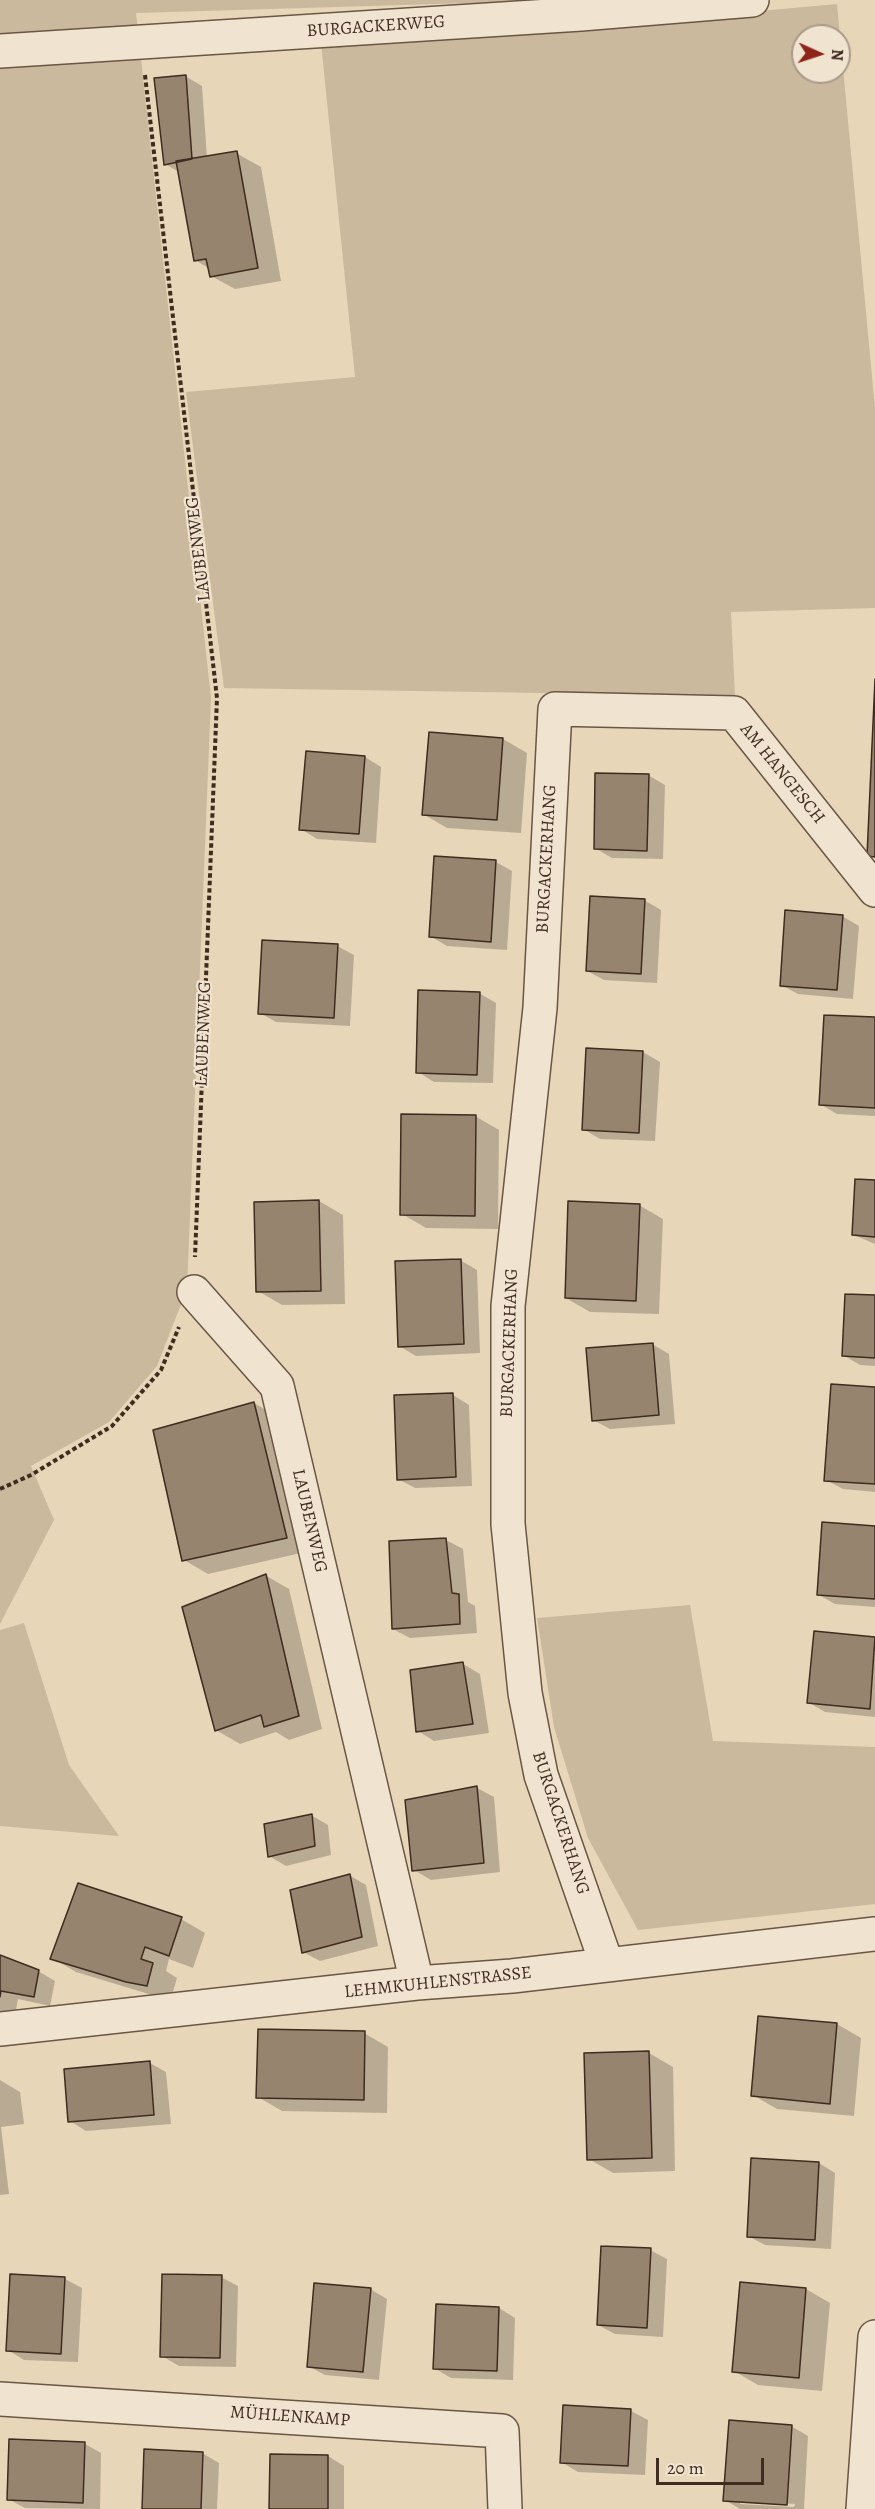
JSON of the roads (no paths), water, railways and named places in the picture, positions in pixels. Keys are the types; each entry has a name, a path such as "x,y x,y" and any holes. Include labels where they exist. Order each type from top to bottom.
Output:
{"street":[{"name":"BURGACKERWEG","path":"0,51 581,7 752,0"},
{"name":"AM HANGESCH","path":"555,709 734,713 875,890"},
{"name":"BURGACKERHANG","path":"555,709 540,1008 508,1306 508,1524 525,1693 541,1775 607,1965"},
{"name":"LAUBENWEG","path":"194,1292 277,1386 417,1983"},
{"name":"LEHMKUHLENSTRASSE","path":"0,2029 417,1983 607,1965 875,1934"},
{"path":"863,2509 875,2337"},
{"name":"MÜHLENKAMP","path":"0,2399 502,2431 505,2509"}]}
